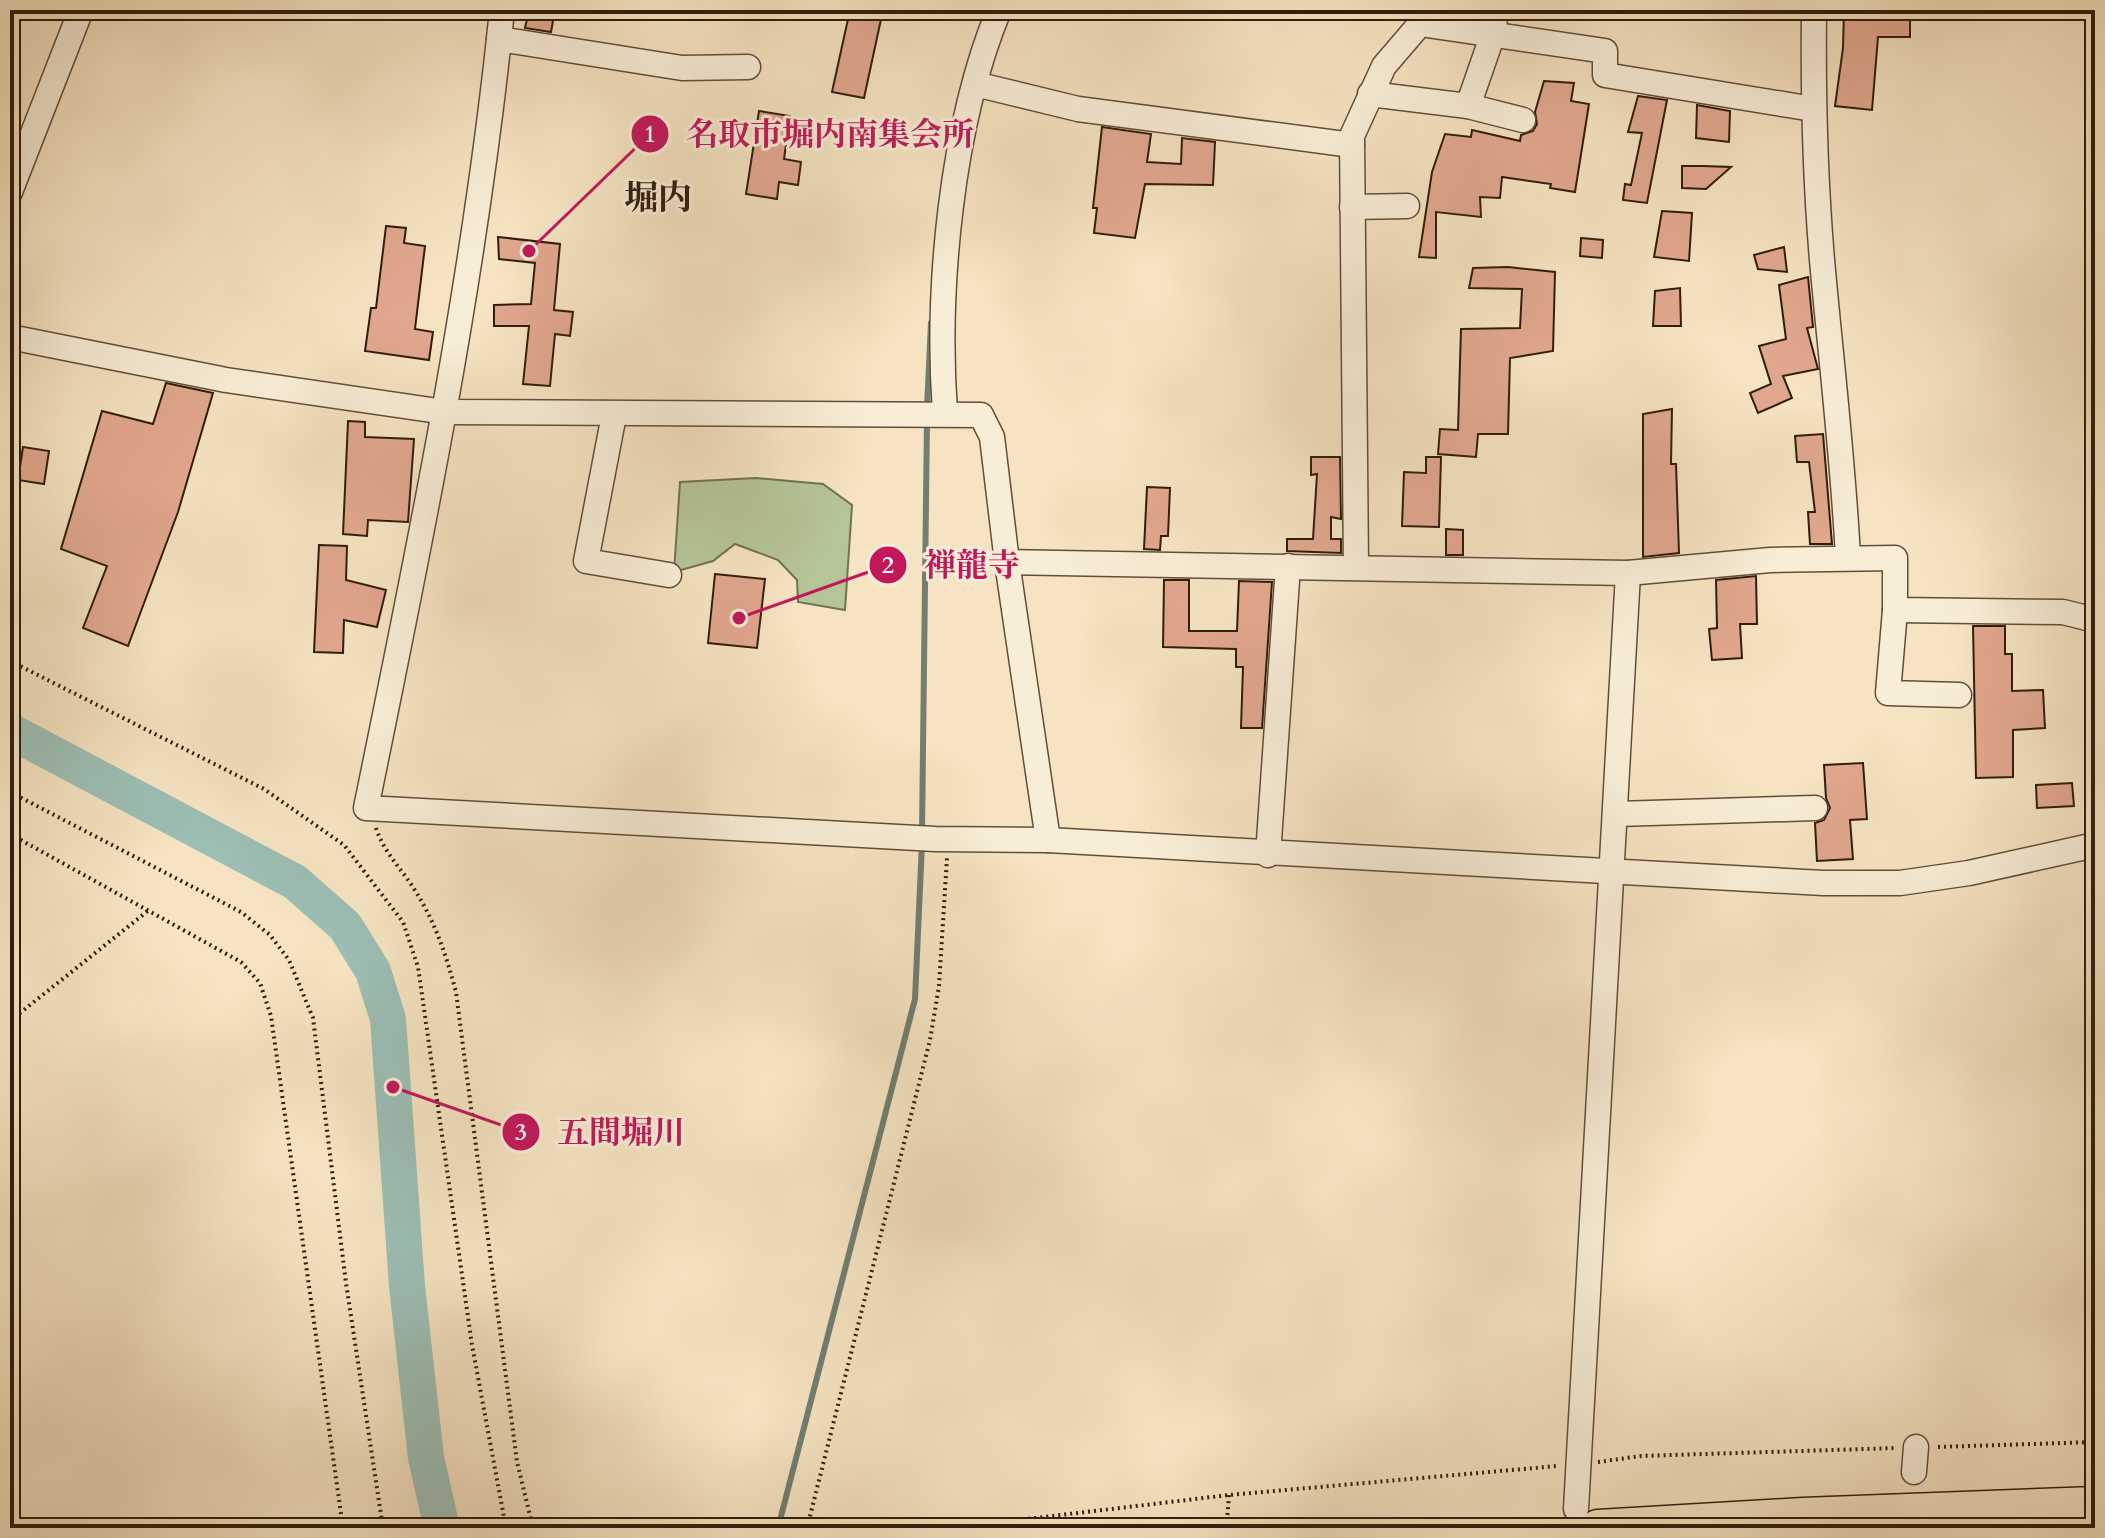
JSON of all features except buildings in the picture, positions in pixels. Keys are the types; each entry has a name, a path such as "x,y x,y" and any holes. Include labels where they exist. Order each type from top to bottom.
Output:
{"highway":[{"path":"1587,1518 2095,1505"}],"street":[{"path":"10,192 81,10"},
{"path":"502,10 488,141 445,412 366,808 932,839 1048,840 1614,873 1900,883 1969,873 2095,845"},
{"path":"934,413 941,363 953,196 975,84 999,10"},
{"path":"1814,10 1813,109 1848,558"},
{"path":"1356,567 1352,145 1370,94 1384,66 1420,24 1495,22 1605,51 1605,75 1813,109"},
{"path":"1468,106 1495,22"},
{"path":"499,39 682,68 748,67"},
{"path":"975,84 1078,109 1352,145"},
{"path":"1370,94 1468,106 1523,120"},
{"path":"1352,207 1407,206"},
{"path":"10,337 226,380 445,412 981,415 992,437 1048,840"},
{"path":"614,415 586,561 669,575"},
{"path":"1007,562 1628,573 1770,560 1895,558 1895,610 1888,693 1959,695"},
{"path":"1268,855 1288,566"},
{"path":"1587,1518 1579,1464 1614,873 1628,573"},
{"path":"1895,610 2063,612 2095,620"},
{"path":"1617,814 1815,808"}],"path":[{"path":"10,661 264,789 344,845 403,922 418,967 472,1345 506,1528"},
{"path":"10,792 241,912 270,935 289,960 313,1018 346,1283 383,1528"},
{"path":"366,808 383,849 396,862 432,918 456,992 517,1462 533,1528"},
{"path":"10,834 241,962 260,983 271,1016 343,1528"},
{"path":"807,1528 930,1040 939,986 932,839"},
{"path":"10,1021 149,910"},
{"path":"951,1528 1229,1495 1641,1456 1915,1460 2095,1442"},
{"path":"1227,1521 1229,1495"}],"green space":[{"path":"756,478 823,484 852,505 845,610 798,602 797,580 778,560 735,544 713,561 674,572 680,482"}],"waterway":[{"path":"927,408 931,323"},
{"path":"922,832 927,419"},
{"path":"10,731 295,882 345,926 373,971 388,1019 407,1286 426,1458 442,1528"},
{"path":"778,1528 915,999 922,843"}],"tunnel":[{"path":"1575,1528 1576,1509"}],"place":[{"name":"名取市堀内南集会所","path":"529,251"},
{"name":"禅龍寺","path":"739,618"},
{"name":"五間堀川","path":"393,1087"}],"district":[{"name":"堀内","path":"658,198"}]}
